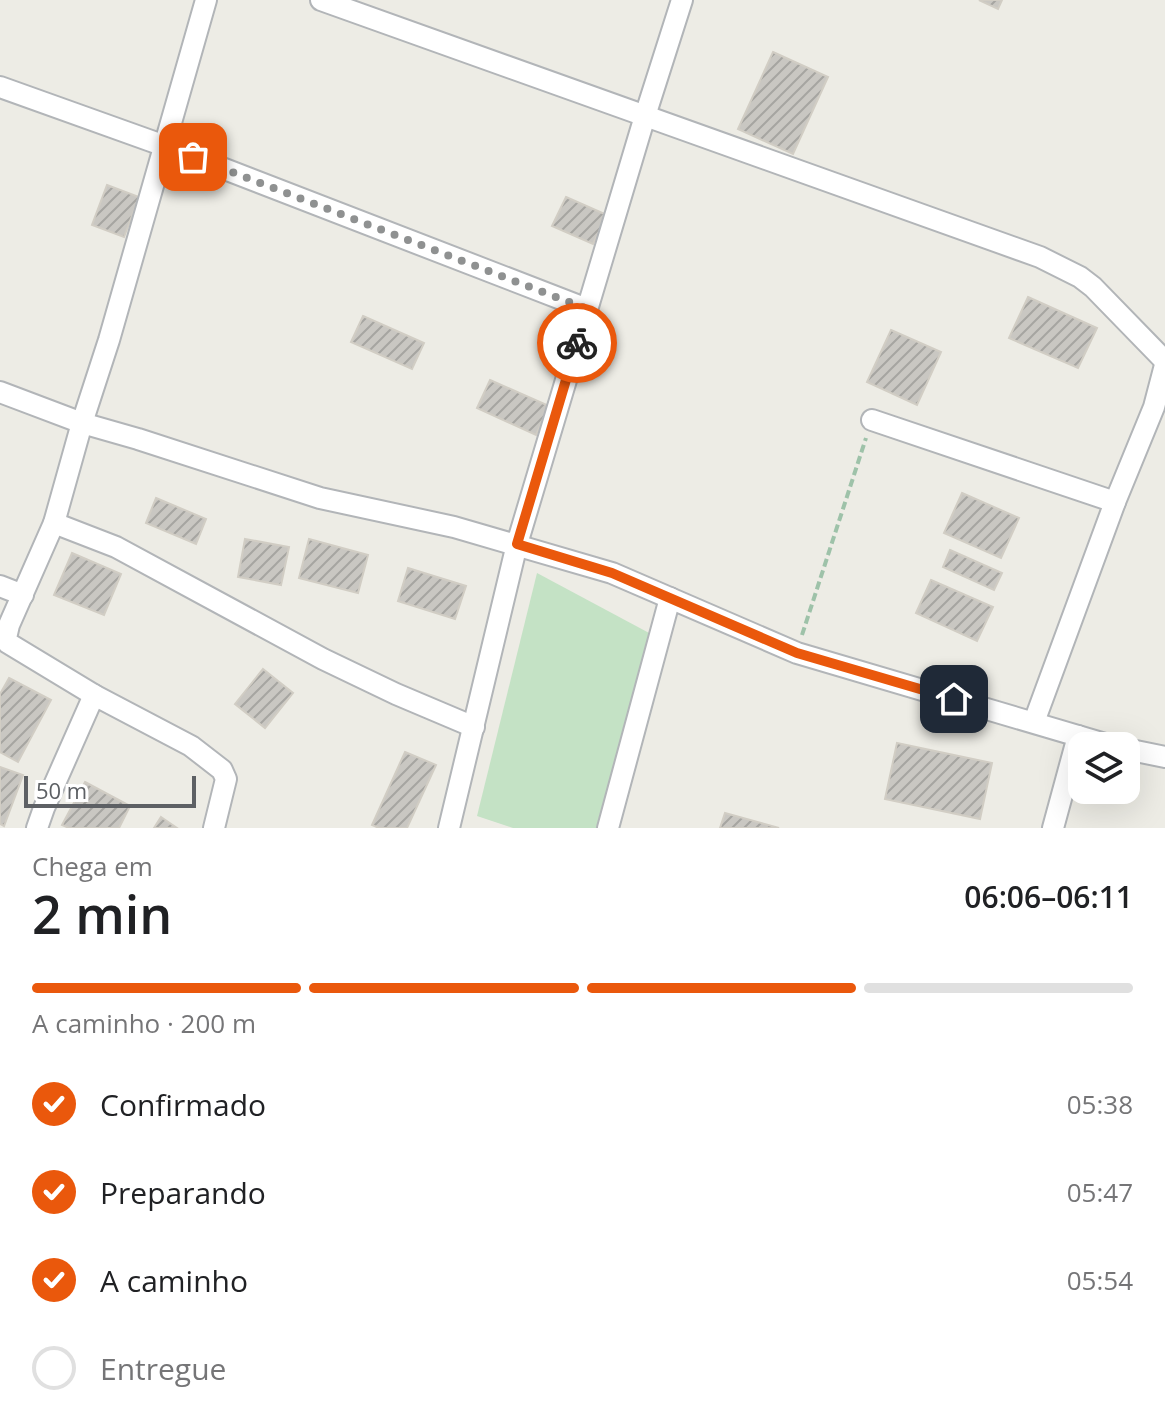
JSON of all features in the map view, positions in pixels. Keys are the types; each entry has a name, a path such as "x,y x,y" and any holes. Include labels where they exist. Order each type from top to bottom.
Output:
{"street":[{"path":"3,645 54,523 206,0"},
{"path":"321,0 1040,257 1093,287 1165,363 1154,407 1115,502 1034,722"},
{"path":"449,828 517,544 682,0"},
{"path":"0,87 165,146 587,309"},
{"path":"0,392 82,423 320,498 454,527 612,573 797,653 1068,733"},
{"path":"872,420 1115,502"},
{"path":"54,523 116,547 323,659 474,727"},
{"path":"0,586 23,595"},
{"path":"608,828 670,598"},
{"path":"3,645 8,643 94,695 191,746 222,770 226,779 214,828"},
{"path":"37,828 94,695"},
{"path":"1140,752 1165,757"},
{"path":"1053,828 1068,773"}],"path":[{"path":"797,653 872,420"}],"green space":[{"path":"537,573 651,634 596,828 513,828 477,816"}],"building":[{"path":"979,0 1002,0 998,9"},
{"path":"773,52 828,77 793,154 738,129"},
{"path":"107,185 139,197 124,237 92,225"},
{"path":"566,197 607,215 593,244 552,226"},
{"path":"1028,297 1097,328 1078,368 1009,338"},
{"path":"363,316 424,343 412,369 351,342"},
{"path":"891,330 941,352 917,405 867,382"},
{"path":"490,380 549,406 536,435 477,408"},
{"path":"962,493 1019,518 1001,558 944,533"},
{"path":"156,498 206,519 196,544 146,523"},
{"path":"245,539 289,547 281,585 238,577"},
{"path":"309,539 368,555 358,593 299,578"},
{"path":"950,550 1002,573 994,590 943,567"},
{"path":"72,553 121,574 104,615 54,595"},
{"path":"408,568 466,586 455,619 398,601"},
{"path":"931,580 993,607 977,641 916,613"},
{"path":"263,669 293,693 265,728 235,704"},
{"path":"9,678 51,700 18,762 0,752 0,694"},
{"path":"897,743 992,763 980,819 885,799"},
{"path":"405,752 436,765 407,828 379,828 372,825"},
{"path":"0,767 23,775 4,826 0,824"},
{"path":"85,782 130,806 119,828 69,828 62,825"},
{"path":"725,813 779,828 720,828"},
{"path":"161,817 177,828 154,828"}],"way so far":[{"path":"193,157 587,309 577,343"}],"route":[{"path":"577,343 517,544 612,573 797,653 954,699"}]}
